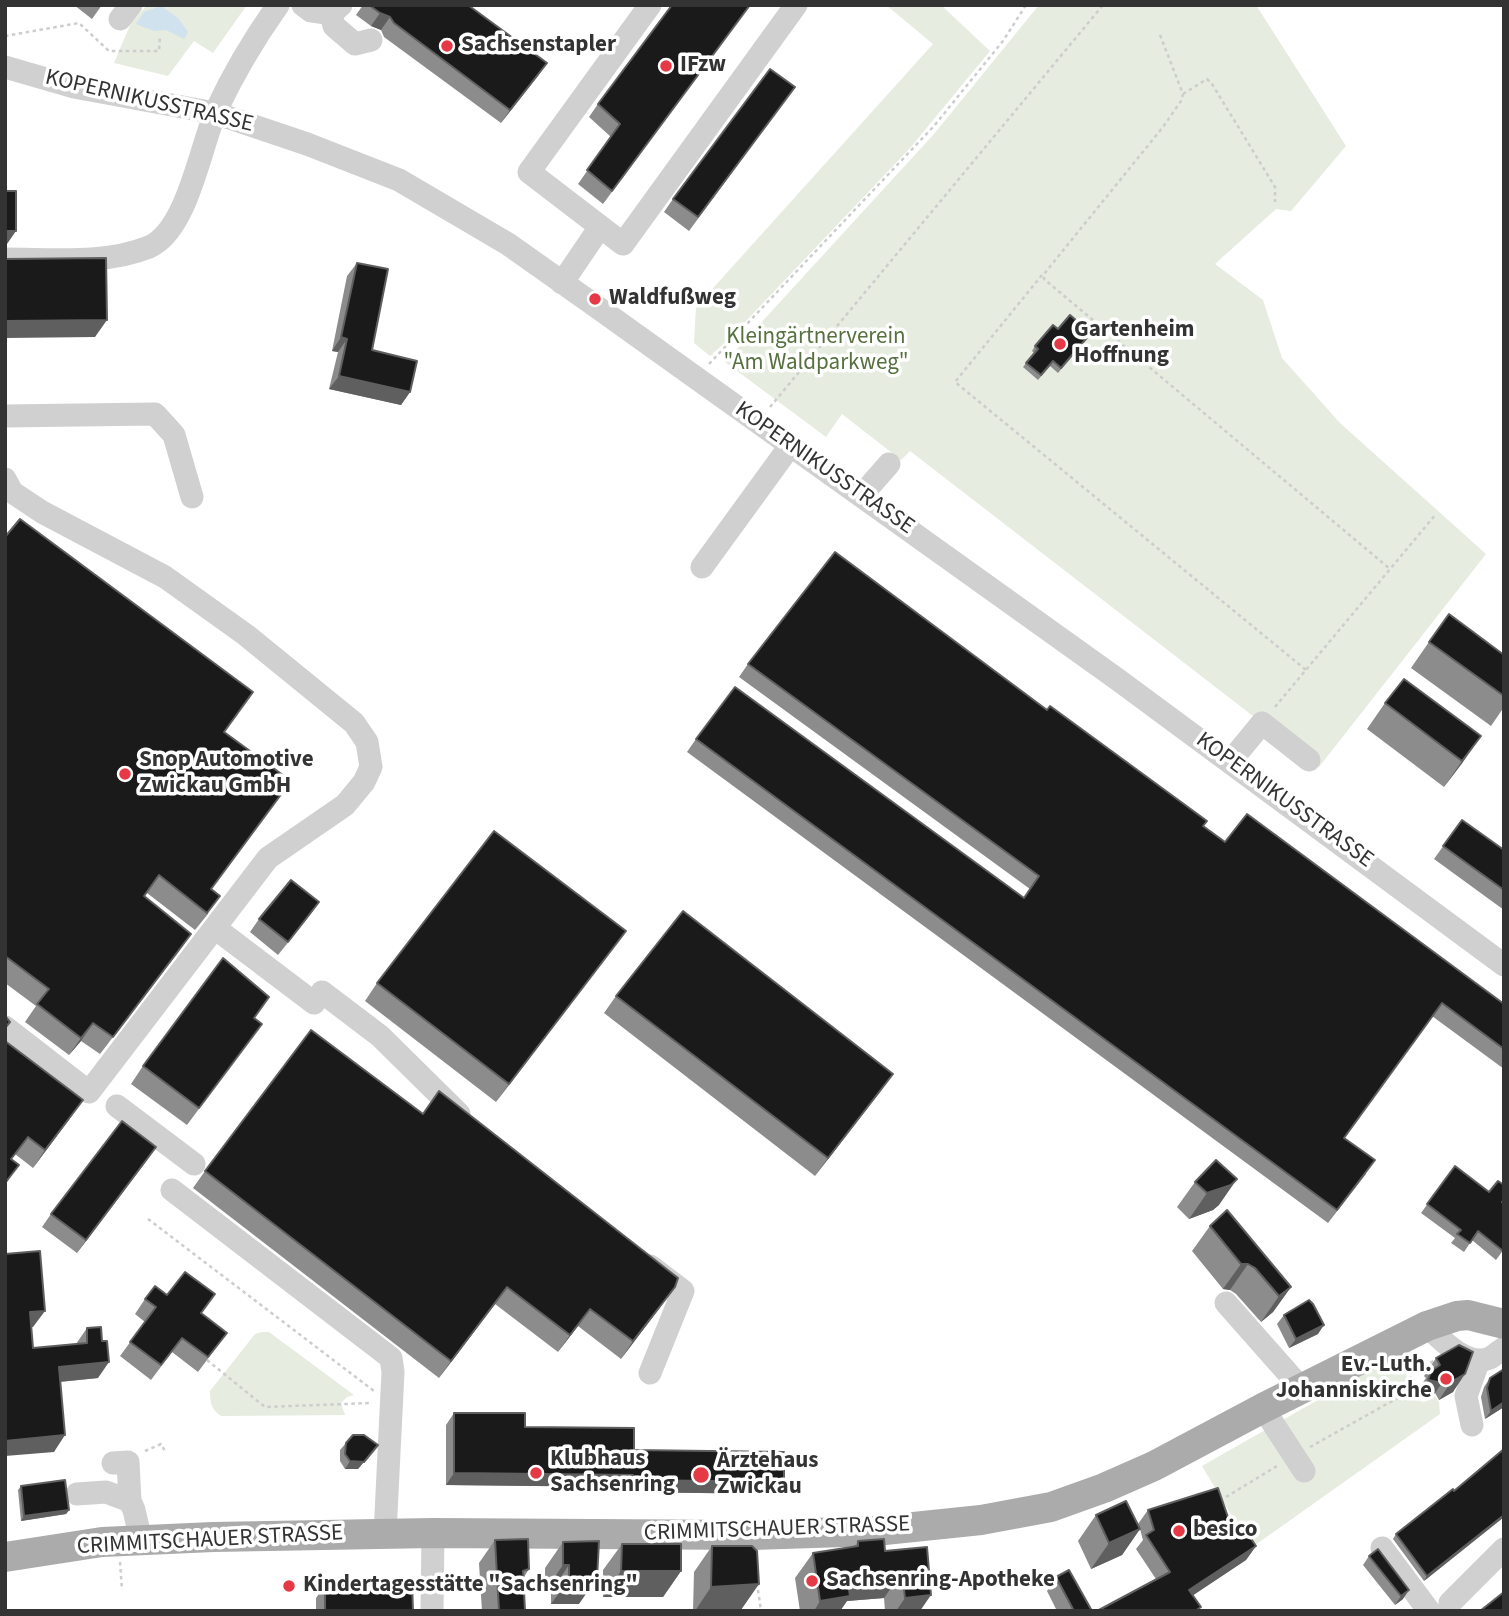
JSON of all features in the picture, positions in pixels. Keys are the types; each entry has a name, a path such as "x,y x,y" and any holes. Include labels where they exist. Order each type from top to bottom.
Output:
{"main road":[{"name":"CRIMMITSCHAUER STRASSE","path":"5,1557 102,1542 141,1540 433,1533 752,1535 874,1531 981,1520 1051,1507 1104,1488 1154,1466 1427,1326 1468,1315 1504,1324"}],"street":[{"path":"5,260 82,259 117,255 150,247 167,234 178,219 215,113 243,59 278,5"},
{"path":"303,5 311,11 336,10 334,26 355,44 371,40"},
{"path":"650,5 529,172 623,244 796,5"},
{"name":"KOPERNIKUSSTRASSE","path":"5,66 74,87 215,113 307,144 399,180 498,238 1230,762 1504,965"},
{"path":"562,283 600,227"},
{"path":"5,416 155,414 174,435 192,497"},
{"path":"702,567 790,446"},
{"path":"861,496 889,464"},
{"path":"5,479 12,492 42,512 165,577 246,635 355,723 367,743 371,767 364,782 345,805 268,858 89,1092 5,1027"},
{"path":"1230,762 1262,723 1309,760"},
{"path":"215,928 318,998 380,1036 479,1132"},
{"path":"117,1106 194,1164"},
{"path":"172,1190 391,1358 381,1404 385,1534"},
{"path":"629,1249 683,1291 650,1373"},
{"path":"1226,1303 1302,1389"},
{"path":"1427,1326 1452,1350 1479,1360 1489,1359 1504,1348"},
{"path":"1472,1425 1465,1396 1479,1360"},
{"path":"1263,1408 1299,1464"},
{"path":"113,1463 128,1462 130,1501 141,1540"},
{"path":"77,1494 106,1492 130,1501"},
{"path":"432,1611 433,1533"},
{"path":"1382,1548 1443,1609"},
{"path":"1443,1609 1504,1549"},
{"path":"1443,1609 1504,1570"}],"path":[{"path":"696,378 934,126 1003,41 1026,5"},
{"path":"758,422 1103,5"},
{"path":"5,36 79,23 109,51 159,51 160,36"},
{"path":"1160,35 1183,94 1181,102 955,382 1306,670"},
{"path":"1183,94 1207,79 1212,84 1275,187 1275,202"},
{"path":"1044,274 1049,285 1390,569"},
{"path":"1262,723 1436,514"},
{"path":"148,1219 381,1404"},
{"path":"1226,1497 1299,1464 1410,1391 1411,1374 1452,1350"},
{"path":"207,1360 265,1407 381,1404"},
{"path":"120,1563 122,1590"},
{"path":"756,1573 761,1611"}],"green space":[{"path":"147,5 247,5 213,53 194,41 168,76 114,63 131,23"},
{"path":"886,5 941,5 990,51 911,147 710,356 694,343 696,307 933,44"},
{"name":"Kleingärtnerverein \"Am Waldparkweg\"","path":"1039,5 1256,5 1346,146 1291,211 1276,209 1215,264 1263,300 1282,358 1340,423 1486,554 1319,767 910,451 901,460 842,414 826,437 725,362 934,134"},
{"path":"269,1332 354,1395 341,1403 345,1415 221,1416 215,1411 210,1391 255,1334"},
{"path":"1409,1348 1413,1356 1403,1366 1414,1396 1424,1402 1435,1396 1439,1402 1440,1414 1251,1548 1202,1466"}],"water":[{"path":"161,6 178,18 188,32 184,39 166,30 154,31 136,24 144,12"}],"building":[{"name":"Sachsenstapler","path":"369,5 468,5 547,63 510,110 394,23 390,17"},
{"name":"IFzw","path":"672,5 750,5 612,191 587,170 620,124 598,104"},
{"name":"IFzw","path":"770,69 795,87 698,217 673,199"},
{"path":"5,191 16,191 16,231 5,231"},
{"path":"106,258 107,320 5,321 5,259"},
{"path":"357,263 388,269 372,350 417,361 410,392 339,376 347,339 341,337"},
{"name":"Gartenheim Hoffnung","path":"1070,315 1091,333 1061,368 1053,361 1041,375 1026,363 1038,349 1035,346 1053,325 1058,329"},
{"name":"Snop Automotive Zwickau GmbH","path":"20,519 253,692 224,732 291,781 211,889 220,896 207,913 159,875 144,896 191,934 113,1037 93,1023 81,1038 37,1004 49,989 5,956 5,537"},
{"path":"835,552 1047,710 1050,706 1207,821 1203,826 1225,842 1247,814 1504,1004 1504,1049 1442,1003 1344,1138 1375,1160 1337,1210 696,739 735,687 1024,898 1039,876 748,664"},
{"path":"1449,614 1504,655 1504,696 1429,642"},
{"path":"1404,679 1481,736 1462,761 1385,703"},
{"path":"1462,820 1504,850 1504,890 1443,846"},
{"path":"494,831 626,931 509,1084 377,983"},
{"path":"291,880 319,902 288,942 259,919"},
{"path":"683,911 893,1074 828,1158 616,996"},
{"path":"223,958 269,997 254,1018 262,1024 199,1108 143,1066"},
{"path":"311,1030 423,1114 439,1091 678,1278 675,1287 633,1341 590,1309 570,1335 507,1287 451,1361 205,1171"},
{"path":"5,1041 83,1100 45,1150 28,1137 11,1159 19,1165 5,1183"},
{"path":"122,1121 156,1147 86,1240 51,1214"},
{"path":"1216,1160 1237,1179 1231,1185 1207,1193 1195,1182"},
{"path":"1455,1166 1489,1192 1498,1181 1504,1185 1503,1251 1478,1231 1470,1243 1457,1234 1461,1230 1427,1204"},
{"path":"1227,1210 1291,1287 1279,1296 1255,1268 1241,1264 1210,1226"},
{"path":"40,1251 45,1311 30,1312 33,1348 87,1343 87,1328 101,1327 102,1341 107,1341 109,1362 59,1367 65,1435 5,1441 5,1254"},
{"path":"185,1272 215,1294 201,1313 227,1333 208,1357 182,1338 161,1365 130,1342 156,1307 145,1299 155,1286 167,1295"},
{"path":"1309,1300 1324,1325 1296,1339 1284,1315"},
{"path":"1459,1345 1473,1352 1465,1374 1451,1382 1447,1376 1438,1382 1428,1380 1431,1371 1440,1365 1436,1358"},
{"path":"1504,1369 1504,1402 1491,1411 1487,1388 1490,1378"},
{"path":"454,1413 525,1413 525,1427 634,1428 634,1450 784,1452 784,1482 634,1480 633,1475 454,1473"},
{"path":"353,1435 364,1435 378,1445 364,1462 350,1461 345,1454 346,1443"},
{"path":"1504,1449 1504,1515 1427,1576 1396,1534"},
{"path":"65,1480 69,1510 24,1516 21,1486"},
{"path":"1218,1488 1231,1526 1240,1522 1256,1546 1189,1590 1201,1607 1195,1611 1097,1611 1170,1572 1146,1535 1154,1530 1148,1510"},
{"path":"1126,1501 1140,1529 1109,1543 1096,1515"},
{"path":"528,1539 529,1569 523,1571 525,1611 499,1611 495,1540"},
{"path":"884,1539 885,1551 927,1547 931,1595 905,1598 902,1572 847,1576 850,1596 820,1601 813,1553 858,1546 858,1541"},
{"path":"599,1541 597,1578 569,1579 569,1565 563,1565 563,1542"},
{"path":"622,1544 681,1544 681,1571 621,1571"},
{"path":"712,1546 752,1546 757,1551 759,1584 711,1587"},
{"path":"1378,1549 1409,1590 1401,1596 1369,1556"},
{"path":"1069,1570 1092,1611 1074,1611 1056,1577"},
{"path":"412,1582 413,1611 325,1611 325,1585"},
{"path":"1504,1592 1504,1611 1480,1611"}],"place":[{"name":"Sachsenstapler","path":"447,46"},
{"name":"IFzw","path":"666,66"},
{"name":"Waldfußweg","path":"595,299"},
{"name":"Gartenheim Hoffnung","path":"1060,344"},
{"name":"Snop Automotive Zwickau GmbH","path":"125,774"},
{"name":"Ev.-Luth. Johanniskirche","path":"1446,1379"},
{"name":"Klubhaus Sachsenring","path":"536,1473"},
{"name":"Ärztehaus Zwickau","path":"701,1475"},
{"name":"besico","path":"1179,1531"},
{"name":"Sachsenring-Apotheke","path":"812,1581"},
{"name":"Kindertagesstätte \"Sachsenring\"","path":"289,1586"}]}
